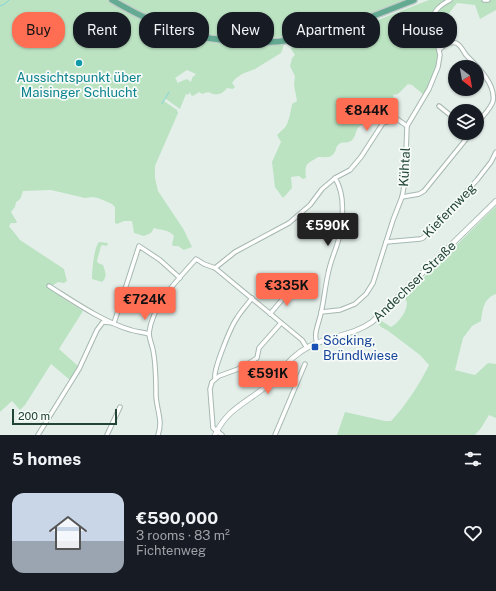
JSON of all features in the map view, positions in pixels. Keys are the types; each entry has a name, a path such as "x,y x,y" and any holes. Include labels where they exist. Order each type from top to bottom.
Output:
{"main road":[{"path":"112,0 152,20 193,35 219,40 250,42 282,41 313,35 371,17 414,0"}],"street":[{"name":"Kühtal","path":"321,312 346,308 361,300 373,284 402,197 405,181 407,126 436,74 439,62 439,50 432,22 433,16 438,7 450,0"},
{"path":"439,50 448,44 453,43 461,47 473,60 489,82 494,93 494,104 484,116"},
{"path":"440,106 448,113"},
{"path":"215,268 235,252 289,223 310,205 322,189 334,178 350,170 361,157 383,123 397,119 407,126"},
{"path":"402,197 416,194 424,190 465,140"},
{"name":"Kiefernweg","path":"386,242 423,238 477,180 491,162 496,152"},
{"path":"317,343 315,340 328,273 339,239 341,224 343,202 334,178"},
{"name":"Andechser Straße","path":"216,434 232,411 270,383 291,358 317,343 366,327 496,201"},
{"path":"114,323 139,246 160,260 180,278"},
{"path":"158,435 161,426 157,401 153,350 149,334 155,312 164,298 196,259 215,268 302,340 307,348"},
{"path":"49,286 70,300 114,323 130,330 149,334"},
{"path":"270,314 291,289"},
{"path":"215,378 214,372 236,318 252,298"},
{"path":"38,435 79,369 97,330 103,322 114,323"},
{"path":"222,435 216,434 213,428 210,389 212,382 215,378 241,368 257,358 260,348 281,323"},
{"path":"275,435 305,364"},
{"path":"107,435 120,407"}],"green space":[{"path":"0,0 107,0 127,12 73,12 73,48 131,48 131,14 139,18 139,48 209,48 209,42 217,43 217,48 274,48 274,45 282,45 283,48 281,53 235,79 232,83 235,87 233,89 227,88 219,94 208,92 202,94 199,92 193,96 190,92 188,95 186,94 180,109 166,99 164,101 177,110 178,113 155,166 155,178 158,191 184,230 192,247 184,250 178,246 173,246 174,236 165,230 154,228 151,233 144,236 134,233 132,221 124,221 117,224 115,223 115,207 112,204 98,198 85,198 51,190 23,191 20,199 16,202 15,207 11,212 17,222 11,223 9,226 20,240 64,269 67,281 64,283 58,282 52,286 61,294 61,297 83,311 59,349 78,366 70,380 51,364 25,405 20,410 12,401 0,412","holes":["187,70 196,74 192,78 191,82 187,79 177,83 175,78"]},
{"path":"118,0 409,0 376,12 282,12 282,37 275,38 274,12 217,12 217,37 209,35 209,12 141,12"},
{"path":"429,0 496,0 496,10 480,19 475,5 457,3 450,12 399,12"},
{"path":"388,16 388,48 437,48 439,55 435,74 424,95 412,85 408,84 398,94 393,95 394,105 388,107 382,99 380,114 374,117 369,117 359,126 354,138 351,141 339,144 331,156 318,157 308,163 306,167 306,178 303,179 299,176 291,177 292,188 283,198 275,187 272,162 281,142 277,135 286,126 292,104 297,101 294,85 295,76 290,66 292,58 295,55 291,49 380,48 380,19"},
{"path":"496,206 496,294 488,299 484,305 481,321 472,326 463,338 455,370 475,375 488,363 496,364 496,418 489,415 475,435 337,435 345,412 391,421 412,394 429,365 420,355 381,327 377,322 380,320 391,327 397,322 407,306 407,302 404,297"},
{"path":"99,242 108,243 107,246 101,246 97,261 103,265 105,272 105,278 102,282 92,279 95,254"}],"waterway":[{"path":"0,6 9,0"},
{"path":"165,99 169,92"},
{"path":"162,104 164,100"}],"place":[{"name":"Aussichtspunkt über Maisinger Schlucht","path":"79,63"},
{"name":"Söcking, Bründlwiese","path":"315,347"}]}
